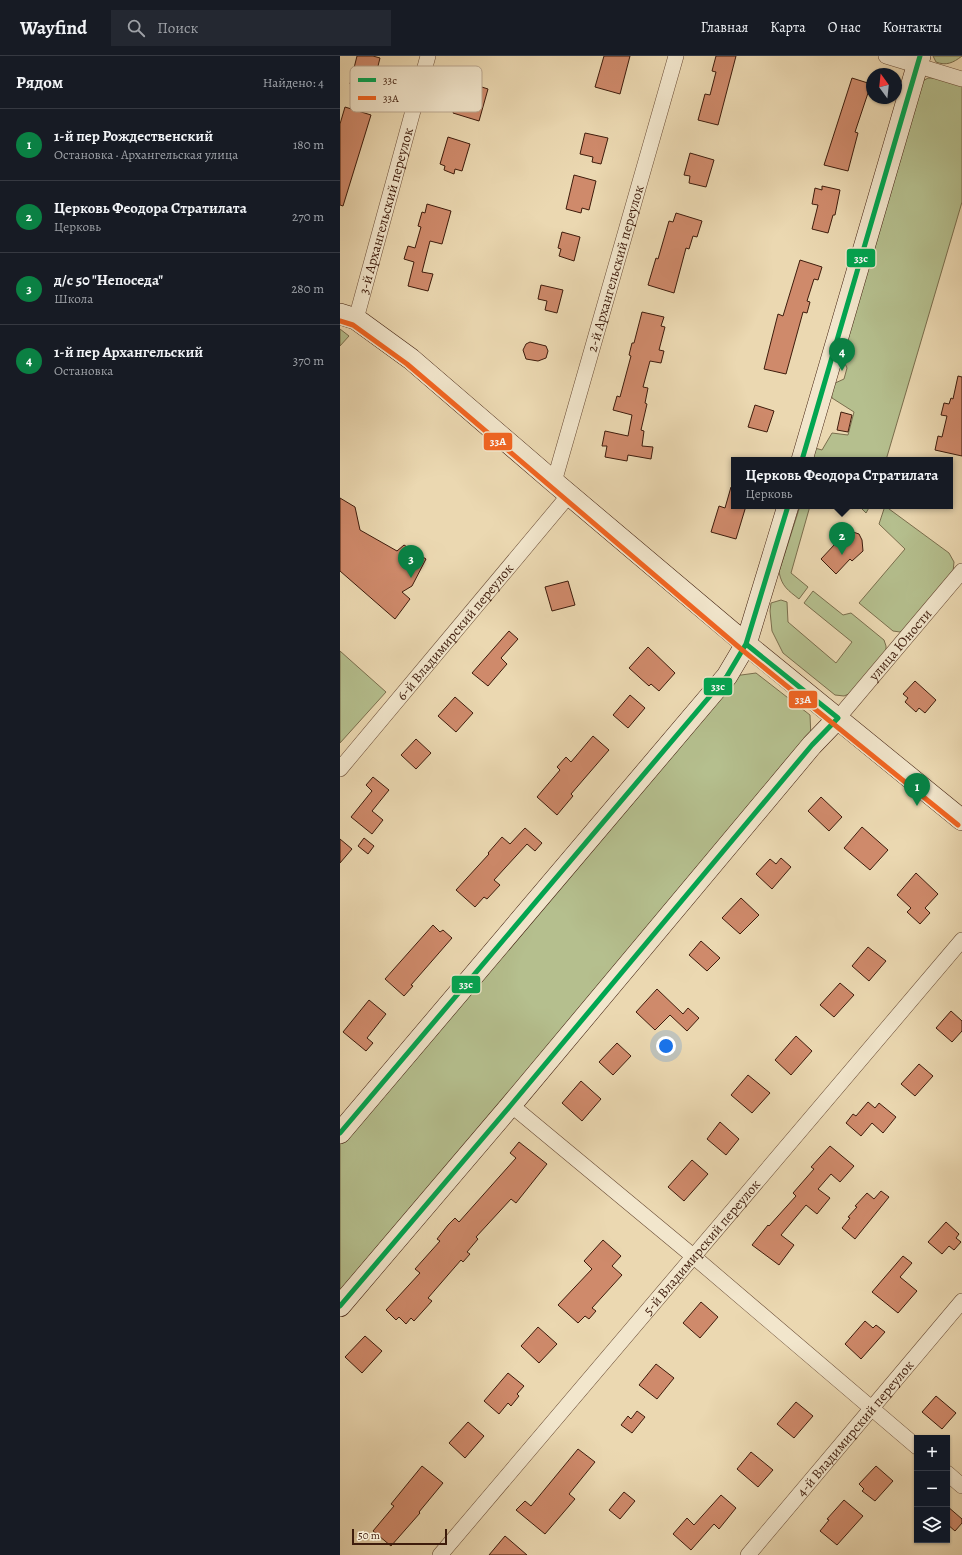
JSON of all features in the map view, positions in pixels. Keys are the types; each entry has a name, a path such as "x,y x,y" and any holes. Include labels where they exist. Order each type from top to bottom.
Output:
{"street":[{"name":"3-й Архангельский переулок","path":"425,66 428,56"},
{"name":"2-й Архангельский переулок","path":"561,488 676,56"},
{"path":"886,56 918,61 962,78"},
{"path":"803,457 918,61"},
{"name":"3-й Архангельский переулок","path":"348,317 411,112"},
{"path":"348,317 411,359 746,644 962,820"},
{"name":"6-й Владимирский переулок","path":"340,769 561,488"},
{"path":"340,1133 727,676 746,644 787,509"},
{"name":"улица Юности","path":"838,718 962,571"},
{"path":"340,1306 511,1105 812,745 838,718"},
{"name":"5-й Владимирский переулок","path":"440,1555 962,940"},
{"path":"511,1105 693,1256 914,1444"},
{"name":"4-й Владимирский переулок","path":"748,1555 962,1301"},
{"path":"950,1476 962,1486"}],"green space":[{"path":"933,56 962,56 952,62 943,64 936,62"},
{"path":"928,78 937,78 962,86 962,202 887,457 813,457 815,448 822,450 832,433 848,435 854,412 832,398 831,391 833,384 844,379 847,368 842,357 921,82"},
{"path":"340,329 349,336 340,346"},
{"path":"799,509 809,509 791,573 808,587 799,599 784,585 779,572"},
{"path":"862,509 868,509 866,513"},
{"path":"884,509 889,509 949,553 954,562 953,572 906,629 900,632 893,631 859,603 905,549 879,524"},
{"path":"813,591 843,615 851,613 884,640 886,646 886,654 851,693 844,696 835,695 783,653 772,631 770,611 771,603 781,600 787,602 788,622 836,663 852,642 804,603"},
{"path":"340,651 386,692 340,743"},
{"path":"756,673 810,715 811,738 340,1295 340,1141 734,676"}],"building":[{"path":"357,56 373,56 380,58 378,66 354,66"},
{"path":"604,56 630,56 620,94 595,87"},
{"path":"716,56 736,56 718,125 698,120 705,94 710,95 716,72 712,71"},
{"path":"852,78 866,82 866,99 855,132 858,133 848,171 824,165"},
{"path":"482,87 488,89 482,110"},
{"path":"345,107 350,109 350,112 361,112 371,115 343,206 340,205 340,124"},
{"path":"453,112 482,112 479,121"},
{"path":"585,133 608,138 601,164 592,162 593,157 580,154"},
{"path":"448,137 470,144 462,171 455,169 454,174 444,170 445,166 440,164"},
{"path":"690,153 714,160 706,187 689,183 690,176 684,175"},
{"path":"574,175 596,181 589,210 582,208 581,213 566,209"},
{"path":"822,186 840,190 835,215 833,215 828,233 812,229 818,205 812,204 815,188 822,190"},
{"path":"427,204 451,211 442,244 430,241 422,272 433,274 428,291 408,286 414,262 404,259 408,246 415,248 421,227 418,226 422,212 425,213"},
{"path":"676,213 702,221 697,237 693,236 689,249 686,248 674,293 648,285 656,258 658,259 669,221 673,222"},
{"path":"562,232 580,237 574,261 559,256 561,249 558,248"},
{"path":"800,260 822,267 818,280 814,279 807,301 810,302 807,313 803,312 786,374 764,369 778,314 783,316"},
{"path":"541,285 563,290 557,313 545,310 547,301 538,299"},
{"path":"642,312 664,317 661,326 665,327 659,350 664,351 661,363 650,361 643,387 648,388 645,403 647,404 641,430 644,431 642,446 653,447 651,459 628,455 627,461 605,457 607,446 602,446 605,431 628,436 632,415 613,410 617,396 620,397 631,356 629,355 632,343 634,343"},
{"path":"530,342 546,346 548,351 546,358 538,361 526,359 523,350 526,344"},
{"path":"958,376 962,377 962,456 935,450 938,436 942,437 947,416 941,415 944,403 949,404 951,398 953,399"},
{"path":"755,405 774,411 767,432 748,427"},
{"path":"841,412 852,415 848,432 837,430"},
{"path":"731,487 731,509 745,509 736,539 711,532 719,506 725,508"},
{"path":"340,498 355,507 360,530 397,551 404,545 426,559 412,586 402,592 410,599 395,619 340,571"},
{"path":"843,531 859,534 862,540 863,551 852,561 850,559 836,574 821,559 835,544 833,541"},
{"path":"568,581 575,605 552,611 545,587"},
{"path":"509,631 518,639 501,658 507,664 488,686 472,673"},
{"path":"648,647 675,673 659,691 651,684 649,686 629,668"},
{"path":"915,681 936,700 925,713 919,708 916,712 905,702 908,698 903,694"},
{"path":"630,695 645,708 628,728 613,715"},
{"path":"455,697 473,713 456,732 438,716"},
{"path":"593,736 609,750 571,794 573,796 557,815 537,797 560,770 557,767 566,757 571,762"},
{"path":"416,739 431,753 416,769 401,755"},
{"path":"373,777 389,790 372,811 383,820 372,834 351,817 372,791 366,785"},
{"path":"821,797 842,817 829,831 808,811"},
{"path":"862,827 888,850 870,870 844,848"},
{"path":"525,828 542,843 535,851 527,844 494,880 500,885 487,899 484,897 475,907 456,890 489,854 488,853 502,837 510,844"},
{"path":"364,838 374,846 368,854 358,846"},
{"path":"340,839 352,849 340,863"},
{"path":"781,858 791,867 772,889 756,874 770,859 776,864"},
{"path":"916,873 938,894 925,908 930,913 920,924 907,912 911,908 897,895"},
{"path":"741,898 759,915 740,934 722,918"},
{"path":"433,925 440,932 443,930 452,938 411,985 413,986 404,996 385,979"},
{"path":"701,941 720,958 707,971 689,955"},
{"path":"868,947 886,961 869,981 852,966"},
{"path":"840,983 854,995 834,1017 820,1005"},
{"path":"657,989 683,1014 688,1008 699,1018 687,1031 670,1015 655,1030 636,1012"},
{"path":"369,1000 386,1014 367,1038 373,1043 366,1051 343,1032"},
{"path":"951,1011 962,1021 962,1031 952,1042 936,1028"},
{"path":"796,1036 812,1051 791,1075 775,1060"},
{"path":"617,1043 631,1056 613,1075 599,1062"},
{"path":"919,1064 933,1076 915,1096 901,1084"},
{"path":"748,1075 770,1093 752,1113 731,1095"},
{"path":"581,1081 601,1099 582,1121 562,1103"},
{"path":"868,1102 875,1108 879,1103 896,1117 883,1133 872,1123 861,1136 846,1123 853,1114 856,1116"},
{"path":"720,1122 739,1139 726,1155 707,1139"},
{"path":"519,1142 547,1164 516,1203 511,1199 476,1237 478,1239 467,1252 470,1254 463,1262 461,1260 428,1298 432,1301 414,1321 411,1318 406,1324 399,1317 396,1320 386,1310 420,1273 415,1269 440,1241 437,1239 448,1225 455,1218 459,1222 516,1158 510,1153"},
{"path":"830,1146 854,1166 840,1182 831,1174 818,1189 830,1198 817,1214 806,1205 781,1235 794,1245 779,1265 752,1245 768,1225 769,1226 796,1196 793,1193 814,1169 811,1167"},
{"path":"692,1160 708,1174 684,1201 668,1187"},
{"path":"881,1191 889,1197 855,1239 842,1228 850,1218 848,1217 857,1207 855,1206 867,1193 874,1199"},
{"path":"946,1222 959,1234 956,1238 961,1242 954,1250 949,1246 942,1254 928,1242"},
{"path":"603,1240 621,1256 612,1266 622,1275 592,1308 596,1311 589,1319 585,1316 578,1323 558,1305 592,1269 584,1261"},
{"path":"903,1256 912,1263 900,1277 917,1291 898,1313 872,1292"},
{"path":"701,1302 718,1317 700,1338 683,1323"},
{"path":"865,1321 873,1328 876,1325 885,1332 861,1359 845,1344"},
{"path":"538,1327 557,1344 539,1363 521,1346"},
{"path":"365,1336 382,1351 362,1373 345,1357"},
{"path":"656,1364 674,1378 657,1399 639,1385"},
{"path":"508,1373 524,1386 517,1394 519,1396 511,1406 508,1403 499,1414 484,1401"},
{"path":"936,1396 956,1413 942,1429 922,1412"},
{"path":"796,1402 813,1416 794,1438 777,1424"},
{"path":"637,1411 645,1417 632,1433 621,1425 628,1416 631,1419"},
{"path":"468,1422 484,1436 465,1458 449,1443"},
{"path":"578,1449 595,1462 569,1494 575,1499 545,1534 516,1510 525,1501 531,1506"},
{"path":"751,1452 773,1470 758,1487 737,1469"},
{"path":"422,1466 443,1483 419,1512 420,1513 391,1546 373,1531 394,1506 391,1504"},
{"path":"876,1466 893,1481 875,1501 862,1491 864,1489 859,1484"},
{"path":"624,1492 635,1501 620,1519 609,1510"},
{"path":"721,1495 736,1508 719,1529 714,1524 691,1550 673,1534 687,1518 694,1525"},
{"path":"844,1500 863,1516 837,1545 820,1531 829,1520 827,1519"},
{"path":"950,1509 962,1519 962,1523 955,1531 950,1527"},
{"path":"505,1536 527,1555 489,1555"}],"transit line":[{"name":"33с","path":"803,457 920,56"},
{"name":"33А","path":"340,321 353,325 407,364 741,649 958,825"},
{"name":"33с","path":"340,1133 727,676 746,644 787,509"},
{"name":"33с","path":"340,1306 511,1105 812,745 838,718 746,644"}],"place":[{"name":"1-й пер Архангельский","path":"842,371"},
{"name":"Церковь Феодора Стратилата","path":"842,555"},
{"name":"д/с 50 \"Непоседа\"","path":"411,578"},
{"name":"1-й пер Рождественский","path":"917,806"}]}
